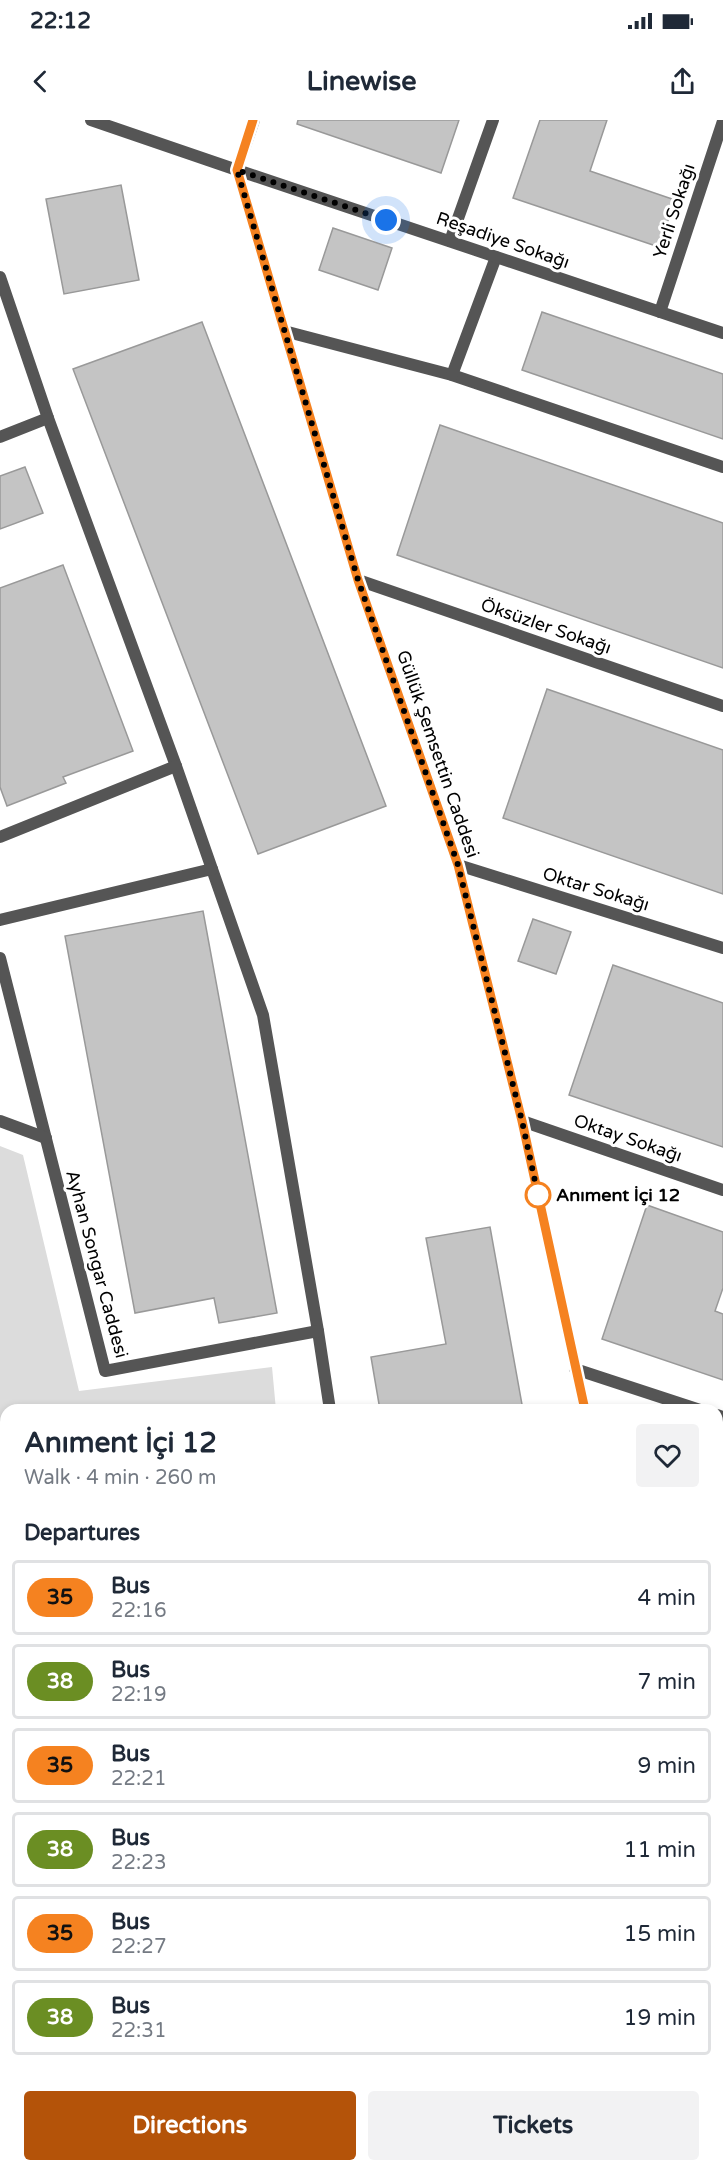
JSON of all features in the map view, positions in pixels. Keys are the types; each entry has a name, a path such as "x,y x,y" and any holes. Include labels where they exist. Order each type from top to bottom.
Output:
{"street":[{"name":"Reşadiye Sokağı","path":"91,120 723,333"},
{"path":"237,170 254,120"},
{"path":"450,241 493,120"},
{"name":"Yerli Sokağı","path":"660,312 723,121"},
{"name":"Güllük Şemsettin Caddesi","path":"237,170 358,580 458,865 522,1121 584,1404"},
{"path":"452,375 496,257"},
{"path":"0,277 48,418 176,766 263,1015 329,1404"},
{"path":"284,331 452,375 723,467"},
{"path":"0,436 48,418"},
{"name":"Öksüzler Sokağı","path":"358,580 723,706"},
{"path":"0,837 176,766"},
{"name":"Oktar Sokağı","path":"458,865 723,948"},
{"path":"0,920 212,868"},
{"name":"Ayhan Songar Caddesi","path":"0,958 105,1371 318,1331"},
{"path":"0,1121 46,1138"},
{"name":"Oktay Sokağı","path":"522,1121 723,1190"},
{"path":"575,1369 682,1404"}],"shaded area":[{"path":"0,1146 23,1155 79,1391 272,1367 275,1404 0,1404"}],"building":[{"path":"298,120 459,120 441,173 297,124"},
{"path":"540,120 607,120 590,171 675,200 659,247 513,198"},
{"path":"121,185 139,280 64,294 46,199"},
{"path":"333,228 392,248 378,290 319,270"},
{"path":"542,312 723,374 723,439 522,370"},
{"path":"202,322 386,806 258,854 73,369"},
{"path":"440,425 723,523 723,668 397,555"},
{"path":"25,467 43,513 0,529 0,476"},
{"path":"63,565 133,751 63,777 66,783 7,806 0,787 0,588"},
{"path":"547,689 723,750 723,894 503,818"},
{"path":"203,911 277,1313 219,1323 214,1298 135,1313 65,936"},
{"path":"533,919 571,932 556,974 518,961"},
{"path":"613,965 723,1003 723,1147 569,1095"},
{"path":"647,1205 723,1232 723,1288 715,1311 723,1314 723,1380 602,1339"},
{"path":"490,1227 522,1404 379,1404 371,1357 446,1344 426,1238"}],"bus line":[{"name":"35","path":"253,120 237,170 358,580 458,865 522,1121 584,1404"}],"place":[{"name":"Anıment İçi 12","path":"538,1195"}],"route":[{"path":"386,220 237,170 358,580 458,865 522,1121 538,1195"}]}
